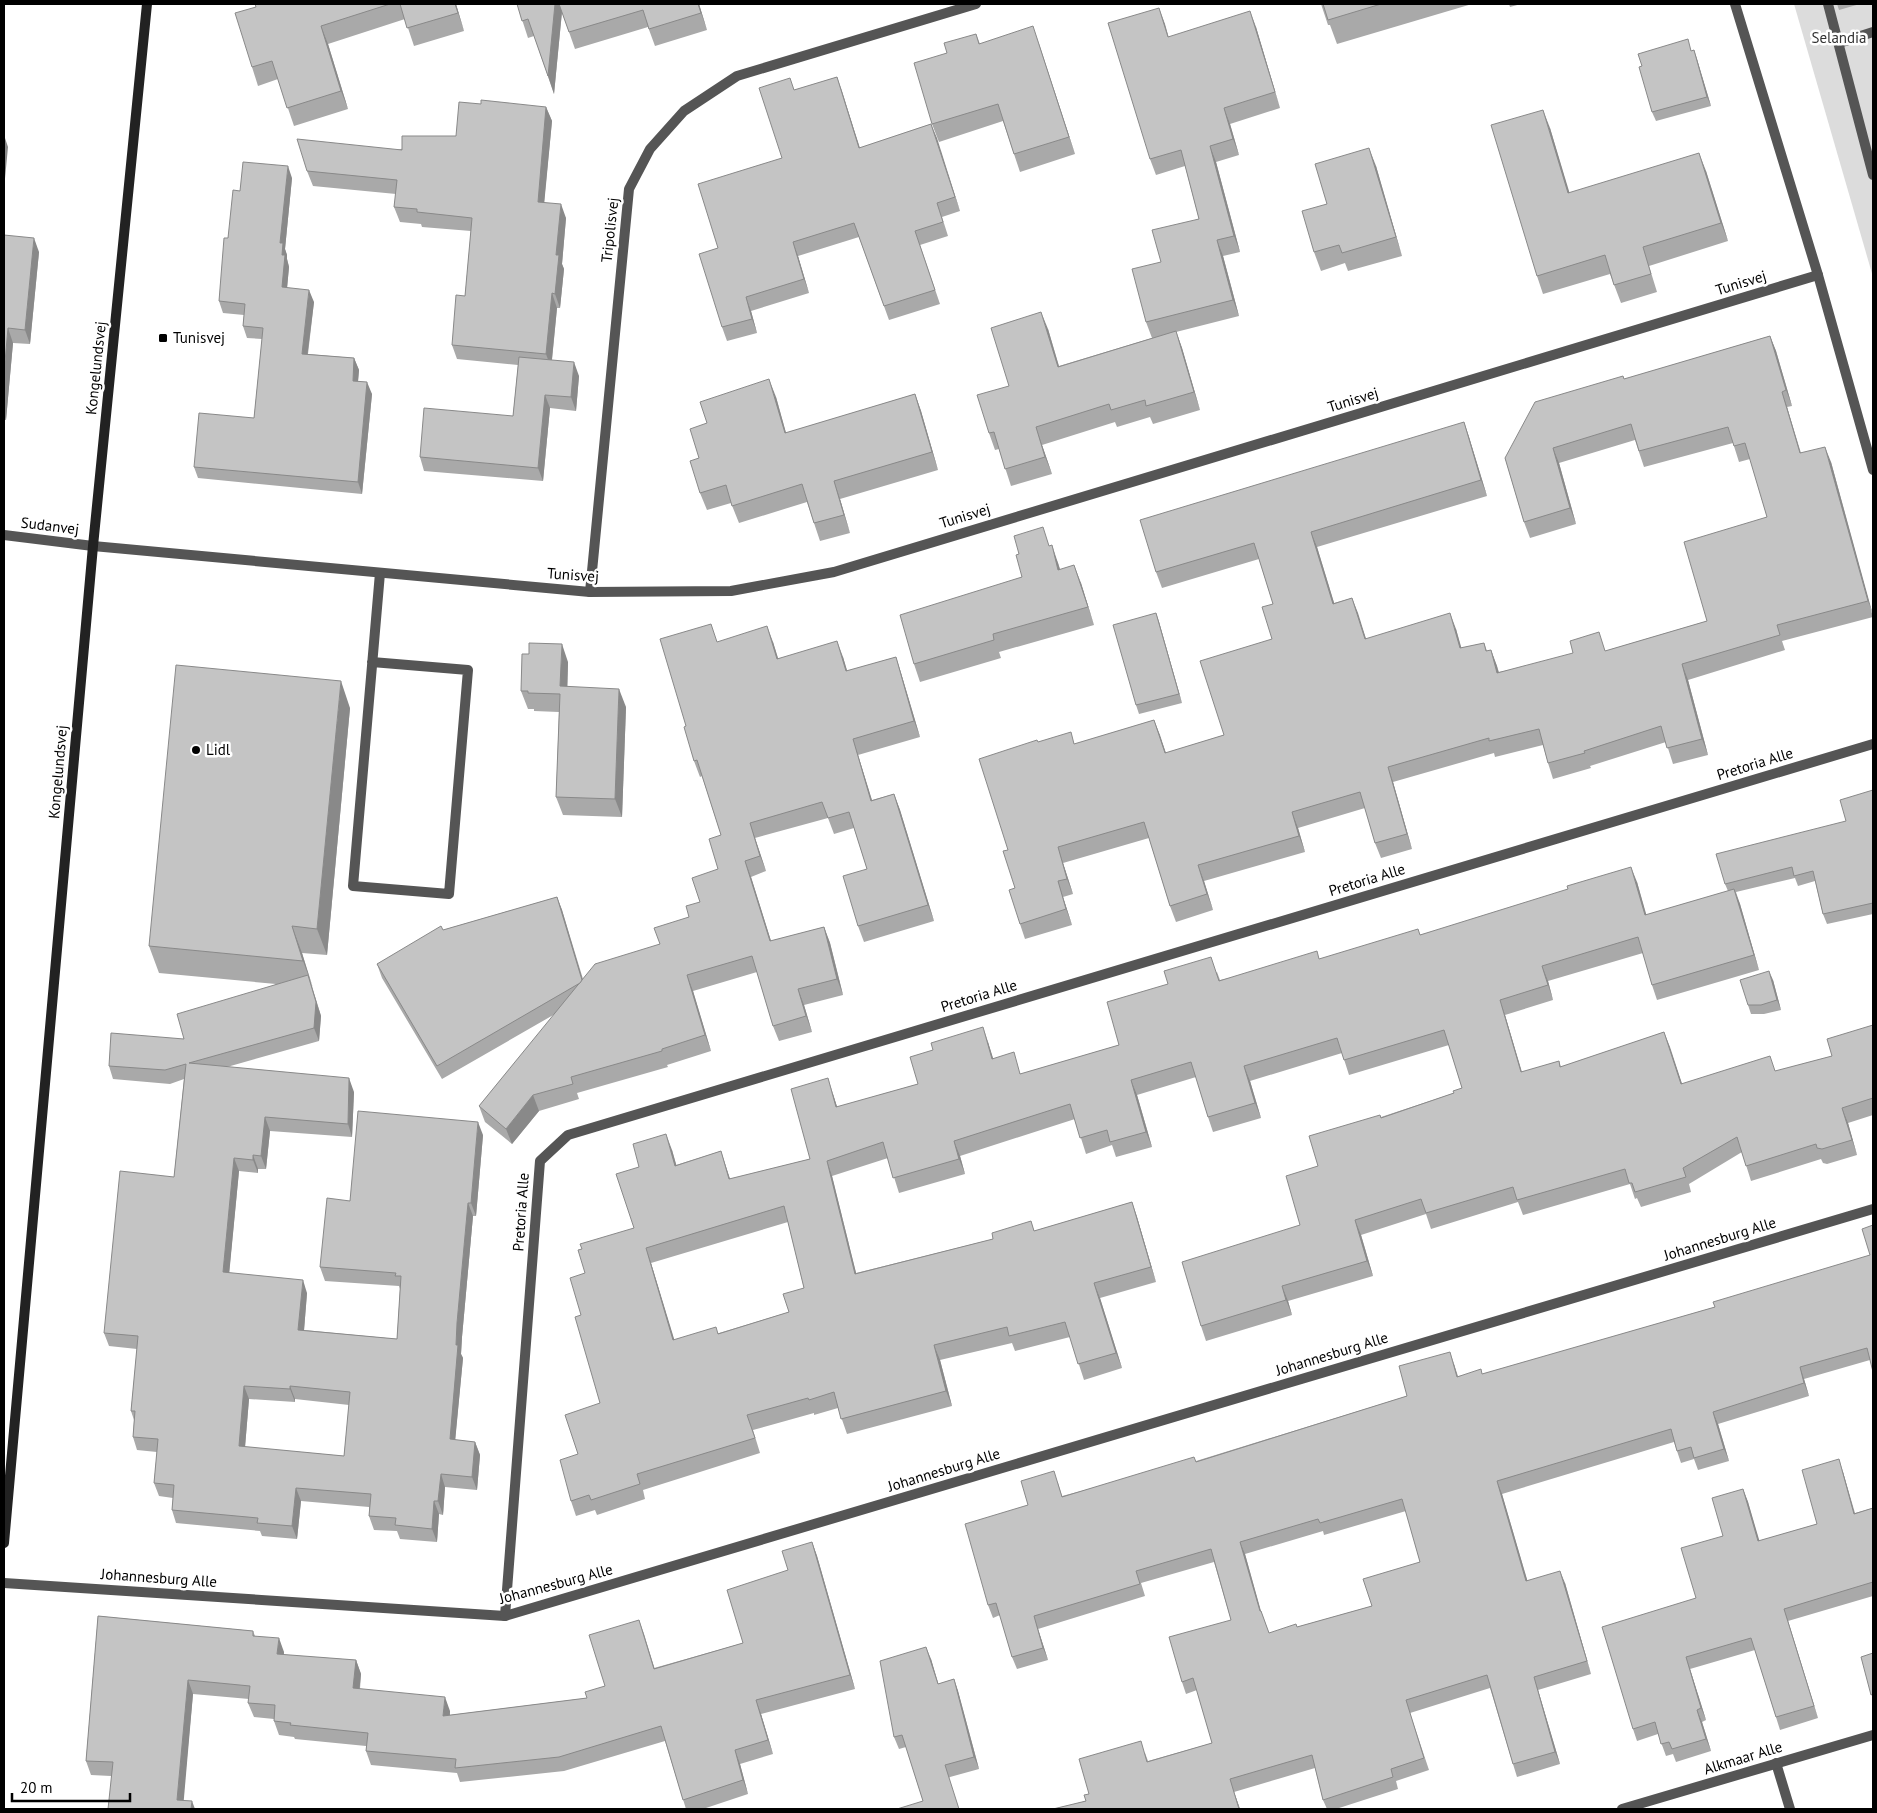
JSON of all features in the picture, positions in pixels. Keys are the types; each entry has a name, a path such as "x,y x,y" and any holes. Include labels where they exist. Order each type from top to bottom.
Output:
{"street":[{"name":"Kongelundsvej","path":"4,1543 6,1484 93,546 147,4"},
{"name":"Tripolisvej","path":"590,592 629,189 650,149 684,111 737,76 976,4"},
{"path":"1735,4 1818,275 1873,470"},
{"path":"1828,4 1873,175"},
{"path":"1839,42 1873,32"},
{"name":"Tunisvej","path":"93,546 590,592 731,591 834,572 1818,275"},
{"name":"Sudanvej","path":"4,536 93,546"},
{"path":"372,662 468,670 449,894 353,886 372,662 380,573"},
{"name":"Pretoria Alle","path":"505,1616 540,1161 568,1135 1873,744"},
{"name":"Johannesburg Alle","path":"4,1583 505,1616 1873,1209"},
{"name":"Alkmaar Alle","path":"1622,1809 1873,1735"},
{"path":"1776,1764 1790,1809"}],"green space":[{"name":"Selandia","path":"1794,4 1873,4 1873,277"}],"building":[{"path":"255,4 390,4 321,26 341,91 287,108 272,61 252,67 235,13 256,7"},
{"path":"400,4 455,4 458,13 407,28"},
{"path":"517,4 555,4 548,76 528,19 522,21"},
{"path":"559,4 698,4 701,13 649,29 643,10 569,32"},
{"path":"1323,4 1381,4 1328,20"},
{"path":"1159,8 1168,37 1250,11 1275,92 1224,108 1233,139 1210,146 1234,236 1217,240 1233,300 1146,322 1132,269 1161,262 1152,230 1199,219 1181,150 1150,159 1108,23"},
{"path":"1033,26 1069,137 1014,154 998,104 932,124 914,63 947,53 944,43 976,34 979,44"},
{"path":"1688,39 1691,51 1694,50 1707,97 1652,112 1639,67 1642,66 1638,54"},
{"path":"837,77 859,148 931,124 955,197 937,203 943,222 915,231 935,290 884,306 854,223 793,242 804,279 746,297 752,319 722,327 699,254 718,248 698,184 782,158 759,88 790,78 794,90"},
{"path":"481,100 546,107 538,202 561,204 556,255 559,255 555,294 552,293 546,354 452,345 456,295 465,296 472,218 417,212 417,209 394,207 397,180 307,171 297,139 402,150 402,136 456,136 459,102 481,104"},
{"path":"1543,110 1568,193 1699,153 1721,223 1643,247 1651,274 1614,285 1605,255 1537,276 1491,125"},
{"path":"1369,148 1396,237 1342,253 1339,245 1314,252 1302,211 1327,204 1315,164"},
{"path":"243,162 288,166 280,243 283,243 282,255 285,255 282,287 309,290 302,354 354,358 353,381 367,382 358,482 194,467 199,413 254,418 263,328 243,326 245,304 219,301 224,238 228,238 233,190 240,191"},
{"path":"4,235 34,238 25,330 8,328 4,373"},
{"path":"1041,312 1058,367 1176,331 1194,392 1146,406 1145,400 1111,410 1109,404 1036,427 1045,457 1005,469 994,432 989,433 977,395 1009,386 991,328"},
{"path":"1770,336 1786,390 1782,392 1800,453 1825,447 1868,601 1777,625 1780,635 1682,664 1702,739 1667,748 1661,726 1584,751 1585,753 1548,763 1539,729 1489,741 1489,738 1388,767 1407,834 1375,843 1360,792 1292,812 1299,836 1198,865 1207,894 1170,906 1144,822 1058,847 1067,879 1058,881 1066,909 1020,924 1009,890 1015,888 1003,851 1008,850 979,759 1037,740 1038,742 1071,732 1074,744 1154,720 1165,753 1224,735 1200,661 1272,639 1262,607 1273,604 1254,543 1156,572 1140,520 1464,422 1481,480 1311,532 1333,604 1352,598 1365,639 1450,613 1460,648 1484,643 1486,651 1491,650 1497,673 1573,653 1570,641 1599,632 1605,651 1707,621 1684,542 1767,517 1745,443 1734,446 1728,427 1639,451 1631,424 1553,448 1570,508 1524,522 1505,458 1535,402 1623,376 1624,379"},
{"path":"519,357 574,362 571,397 545,395 538,468 420,457 424,408 513,416"},
{"path":"769,379 785,433 915,394 932,452 834,481 844,515 814,523 802,484 732,506 726,485 700,493 690,461 699,458 690,429 707,423 700,402"},
{"path":"1043,527 1049,546 1052,545 1058,570 1074,565 1088,607 993,634 994,640 914,664 900,615 1022,577 1016,555 1019,554 1014,536"},
{"path":"1156,613 1179,694 1136,705 1113,625"},
{"path":"711,624 717,642 767,626 777,659 837,641 846,671 896,657 914,721 853,739 871,801 894,794 928,905 858,926 843,876 867,869 849,812 828,818 822,802 750,823 760,856 745,861 770,941 824,927 837,979 798,989 806,1016 773,1026 752,956 687,975 705,1035 662,1049 662,1051 571,1077 573,1084 533,1095 506,1129 479,1106 595,964 660,944 654,928 689,917 686,906 700,902 692,878 718,869 709,839 721,835 697,760 694,761 684,727 686,726 660,639"},
{"path":"529,643 562,644 560,686 619,689 615,799 556,797 560,694 521,691 522,654 529,654"},
{"path":"176,665 341,681 317,929 292,926 303,961 149,946"},
{"path":"1873,790 1873,903 1823,914 1813,871 1794,876 1792,867 1725,884 1716,854 1846,821 1840,800"},
{"path":"1631,867 1645,915 1734,889 1754,955 1652,985 1638,937 1542,966 1548,985 1500,1000 1521,1072 1559,1061 1560,1067 1664,1032 1681,1084 1770,1056 1775,1071 1832,1056 1827,1039 1873,1025 1873,1098 1842,1108 1852,1140 1822,1149 1817,1148 1816,1144 1746,1166 1737,1137 1683,1168 1686,1177 1635,1192 1632,1183 1629,1183 1625,1169 1517,1200 1513,1187 1426,1213 1421,1199 1355,1220 1367,1261 1282,1286 1286,1300 1201,1326 1182,1262 1300,1225 1286,1176 1318,1166 1309,1136 1380,1115 1381,1118 1454,1093 1453,1091 1462,1088 1444,1030 1344,1060 1337,1038 1244,1066 1255,1103 1208,1117 1191,1062 1131,1080 1146,1132 1110,1142 1107,1130 1080,1138 1070,1104 954,1141 959,1159 893,1178 883,1142 827,1161 855,1274 993,1239 992,1233 1031,1221 1034,1231 1132,1202 1151,1267 1094,1283 1116,1353 1078,1364 1065,1322 1009,1336 1007,1327 934,1345 946,1391 841,1419 834,1392 747,1415 755,1438 637,1474 640,1484 591,1500 589,1495 571,1501 560,1460 578,1454 565,1415 600,1403 575,1317 581,1315 570,1278 585,1273 578,1250 582,1249 580,1244 634,1228 616,1174 639,1167 633,1144 666,1134 675,1166 721,1151 729,1179 810,1159 791,1089 828,1078 836,1107 918,1084 910,1057 933,1050 931,1043 983,1027 992,1059 1014,1052 1020,1074 1119,1045 1107,1002 1168,984 1164,971 1211,957 1219,981 1317,951 1319,959 1418,929 1420,935 1568,889 1567,886","holes":["784,1206 804,1288 783,1294 789,1312 718,1334 716,1327 673,1340 646,1248"]},
{"path":"557,897 582,980 580,983 437,1066 377,964 441,926 443,930"},
{"path":"1769,971 1777,1000 1761,1005 1748,1005 1740,980"},
{"path":"308,975 316,1002 314,1028 189,1063 349,1078 348,1124 265,1117 261,1156 253,1155 253,1160 234,1158 223,1272 303,1280 298,1330 397,1339 401,1276 395,1276 396,1273 320,1267 327,1198 350,1201 358,1111 478,1122 471,1203 468,1203 457,1323 456,1345 458,1345 450,1439 475,1442 472,1477 441,1474 438,1501 434,1501 432,1529 395,1525 396,1518 369,1516 371,1494 296,1488 292,1526 257,1523 258,1518 172,1510 174,1485 154,1483 158,1439 133,1437 135,1411 131,1411 138,1336 104,1333 120,1171 174,1177 186,1064 165,1070 109,1066 111,1033 184,1039 177,1014","holes":["244,1386 290,1389 290,1386 350,1392 344,1456 239,1446"]},
{"path":"1873,1225 1873,1372 1867,1348 1800,1367 1804,1383 1713,1412 1724,1449 1694,1458 1691,1447 1677,1451 1671,1429 1497,1481 1526,1581 1560,1571 1587,1661 1534,1677 1555,1752 1513,1764 1487,1675 1406,1700 1424,1758 1391,1769 1393,1777 1323,1800 1312,1755 1230,1779 1239,1809 1053,1809 1086,1801 1084,1795 1089,1794 1079,1759 1141,1741 1147,1762 1212,1743 1193,1678 1182,1682 1169,1637 1231,1620 1211,1549 1136,1571 1140,1584 1034,1616 1043,1648 1012,1657 996,1603 988,1605 965,1524 1028,1505 1021,1481 1054,1471 1062,1497 1194,1457 1196,1462 1407,1396 1399,1366 1450,1352 1457,1377 1481,1369 1482,1374 1715,1307 1713,1302 1870,1255 1862,1229","holes":["1402,1499 1420,1562 1363,1579 1372,1606 1297,1627 1296,1624 1269,1633 1260,1611 1240,1542 1318,1519 1320,1523"]},
{"path":"1839,1459 1854,1514 1873,1508 1873,1582 1784,1609 1814,1706 1776,1717 1751,1638 1686,1657 1701,1708 1697,1710 1706,1739 1672,1749 1669,1742 1661,1744 1655,1722 1633,1729 1602,1627 1696,1598 1681,1548 1723,1536 1712,1498 1743,1489 1758,1541 1817,1524 1802,1470"},
{"path":"812,1542 850,1675 756,1700 768,1740 735,1750 743,1780 683,1800 661,1726 559,1757 455,1768 456,1759 366,1751 368,1733 290,1725 291,1723 274,1721 275,1705 248,1703 250,1686 188,1680 177,1800 192,1801 191,1809 108,1809 113,1762 86,1761 98,1616 253,1631 253,1636 279,1638 277,1654 356,1660 353,1688 445,1697 443,1716 587,1698 585,1692 605,1686 589,1635 639,1620 654,1669 743,1643 727,1590 788,1570 782,1551"},
{"path":"926,1647 938,1684 954,1679 974,1757 945,1765 959,1809 897,1809 923,1801 902,1735 894,1737 880,1661"},
{"path":"1873,1653 1873,1694 1871,1695 1861,1657"}],"place":[{"name":"Tunisvej","path":"163,338"},
{"name":"Lidl","path":"196,750"}]}
